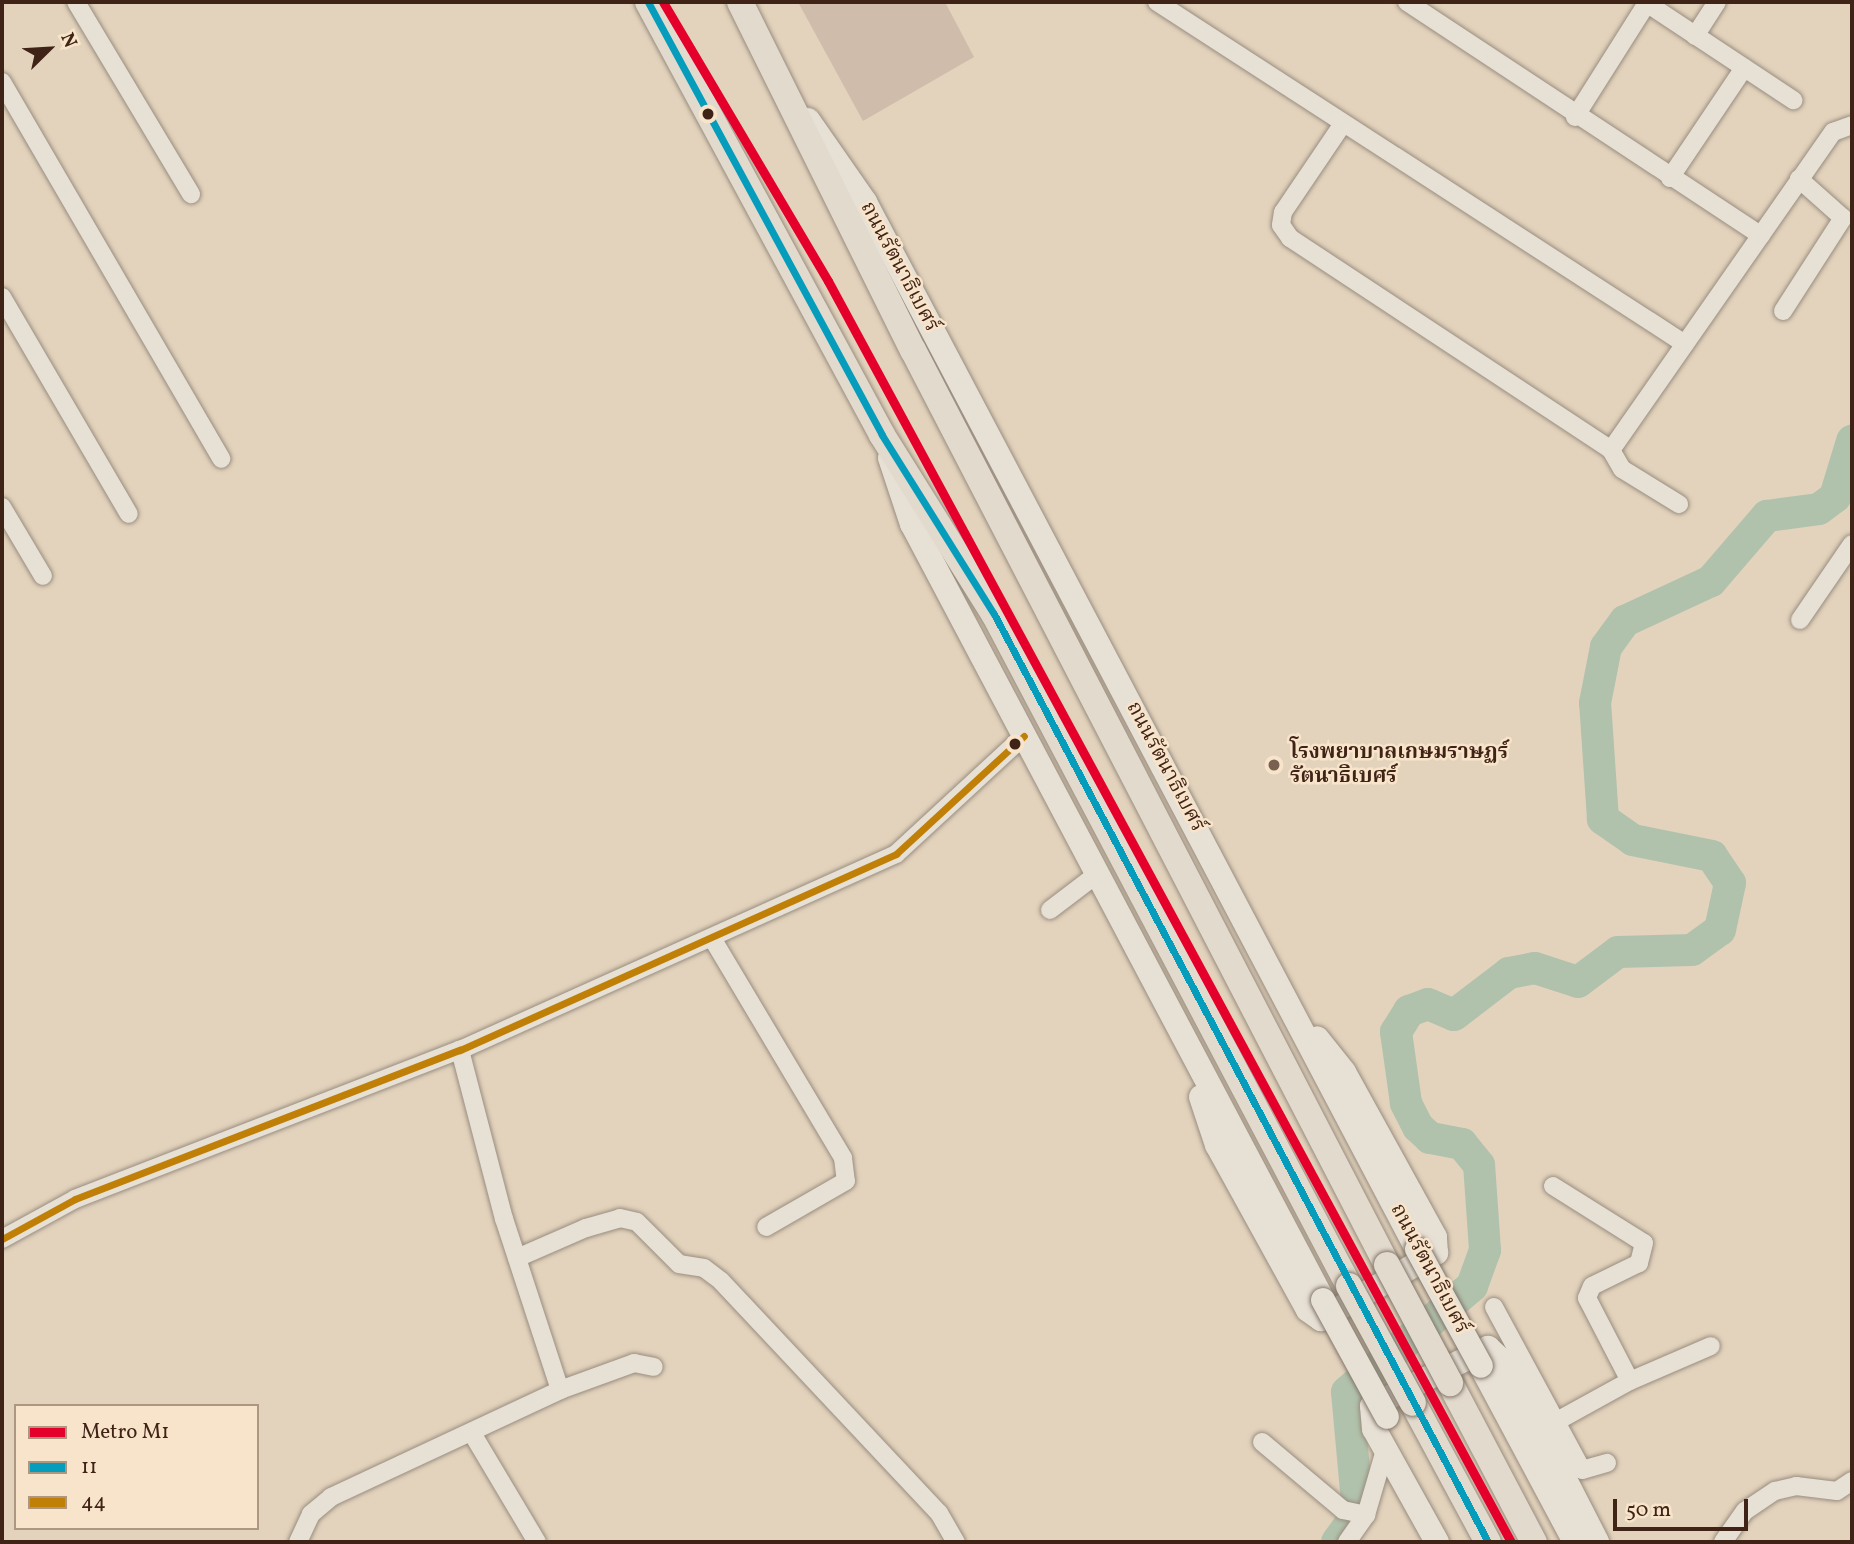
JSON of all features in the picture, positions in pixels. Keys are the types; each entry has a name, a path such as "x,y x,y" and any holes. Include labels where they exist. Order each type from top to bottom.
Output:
{"main road":[{"path":"648,2 882,435 994,614 1349,1286 1488,1542"},
{"name":"ถนนรัตนาธิเบศร์","path":"740,2 912,350 1387,1265 1534,1542"},
{"name":"ถนนรัตนาธิเบศร์","path":"783,85 865,202 1276,985 1575,1542"},
{"path":"882,435 912,524 1181,1035 1454,1542"},
{"path":"1181,1035 1217,1145 1308,1310 1321,1319 1436,1253 1435,1237 1344,1072 1276,985"},
{"path":"1437,1542 1385,1450 1372,1406 1488,1349 1506,1364 1549,1426 1597,1542"}],"street":[{"path":"76,2 191,194"},
{"path":"1157,2 1342,125 1685,344"},
{"path":"1407,2 1575,117 1760,234"},
{"path":"1575,117 1646,2 1793,100"},
{"path":"1695,36 1717,2"},
{"path":"1670,178 1744,68"},
{"path":"2,82 221,459"},
{"path":"1342,125 1283,212 1290,238 1611,450 1622,469 1679,504"},
{"path":"1611,450 1833,132 1852,125"},
{"path":"1783,312 1843,218 1800,179"},
{"path":"2,297 129,514"},
{"path":"2,507 43,576"},
{"path":"1800,620 1852,544"},
{"path":"2,1239 75,1199 460,1050 896,854 1024,736"},
{"path":"1050,910 1096,875"},
{"path":"712,938 843,1158 846,1181 766,1227"},
{"path":"460,1050 517,1258 560,1390"},
{"path":"1553,1186 1644,1243 1639,1263 1592,1286 1587,1298 1630,1381"},
{"path":"517,1258 586,1228 620,1218 637,1222 679,1264 704,1268 721,1281 939,1513 956,1542"},
{"path":"1494,1307 1549,1426 1582,1470 1607,1463"},
{"path":"1549,1426 1630,1381 1711,1346"},
{"path":"298,1542 311,1514 331,1497 560,1390 634,1363 654,1367"},
{"path":"472,1433 537,1542"},
{"path":"1262,1442 1358,1514"},
{"path":"1347,1542 1385,1450"},
{"path":"1723,1542 1745,1511 1775,1491 1796,1486 1837,1491 1852,1481"}],"building":[{"path":"798,2 945,2 974,57 863,121"}],"waterway":[{"path":"1337,1542 1358,1513 1347,1392 1472,1286 1485,1250 1479,1165 1462,1144 1430,1138 1418,1127 1406,1103 1396,1032 1409,1011 1428,1004 1454,1015 1509,973 1535,968 1578,982 1618,952 1692,950 1720,930 1730,883 1712,856 1633,840 1603,819 1595,703 1606,647 1625,621 1711,581 1767,516 1819,509 1835,497 1852,441"}],"metro line":[{"name":"M1","path":"663,2 828,281 1511,1542"}],"transit line":[{"name":"11","path":"648,2 882,435 994,614 1488,1542"},
{"name":"44","path":"2,1239 75,1199 460,1050 896,854 1024,736"}],"place":[{"name":"โรงพยาบาลเกษมราษฏร์ รัตนาธิเบศร์","path":"1274,765"}]}
